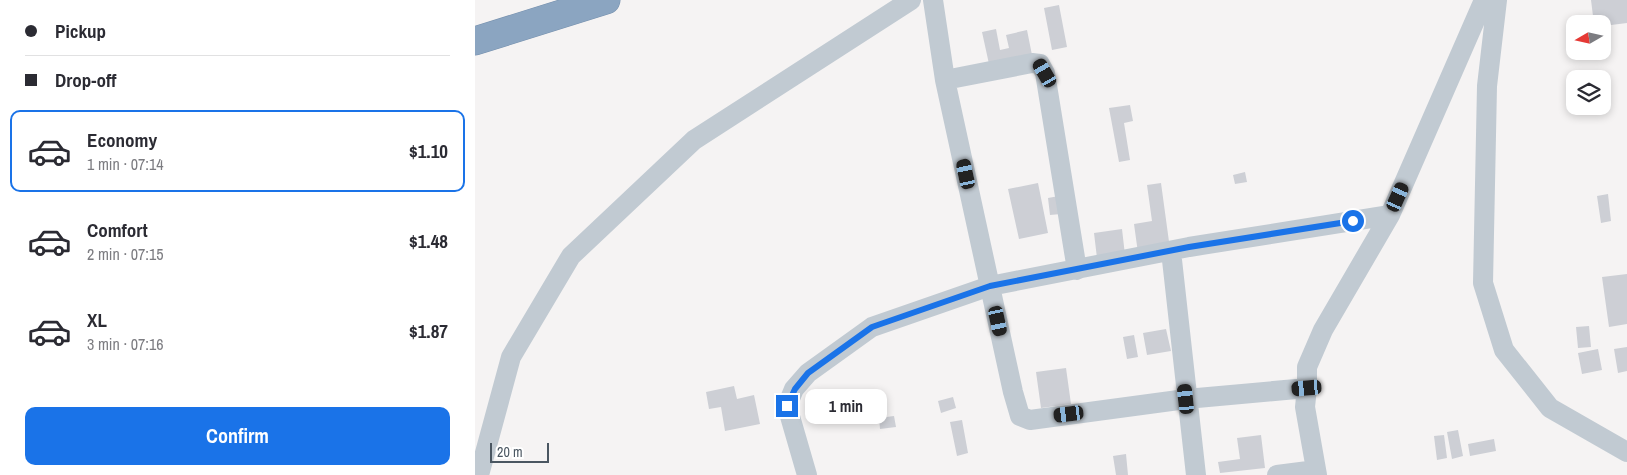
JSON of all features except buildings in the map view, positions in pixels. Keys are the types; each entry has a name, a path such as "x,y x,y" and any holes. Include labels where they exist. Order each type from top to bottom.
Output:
{"highway":[{"path":"475,41 606,0"}],"street":[{"path":"479,475 511,357 571,256 694,140 911,0"},
{"path":"933,0 945,80 1013,392 1020,416 1030,420 1186,399 1307,388"},
{"path":"1277,475 1317,473 1305,407 1307,367 1323,330 1390,215 1483,0"},
{"path":"1497,0 1487,86 1483,283 1504,350 1550,408 1627,452"},
{"path":"945,80 1032,63 1040,64 1045,73 1077,270"},
{"path":"807,475 787,406 795,389 808,373 872,327 990,286 1171,251 1390,215"},
{"path":"1171,251 1186,399 1196,475"}],"route":[{"path":"787,406 795,389 808,373 872,327 990,286 1189,247 1353,221"}]}
